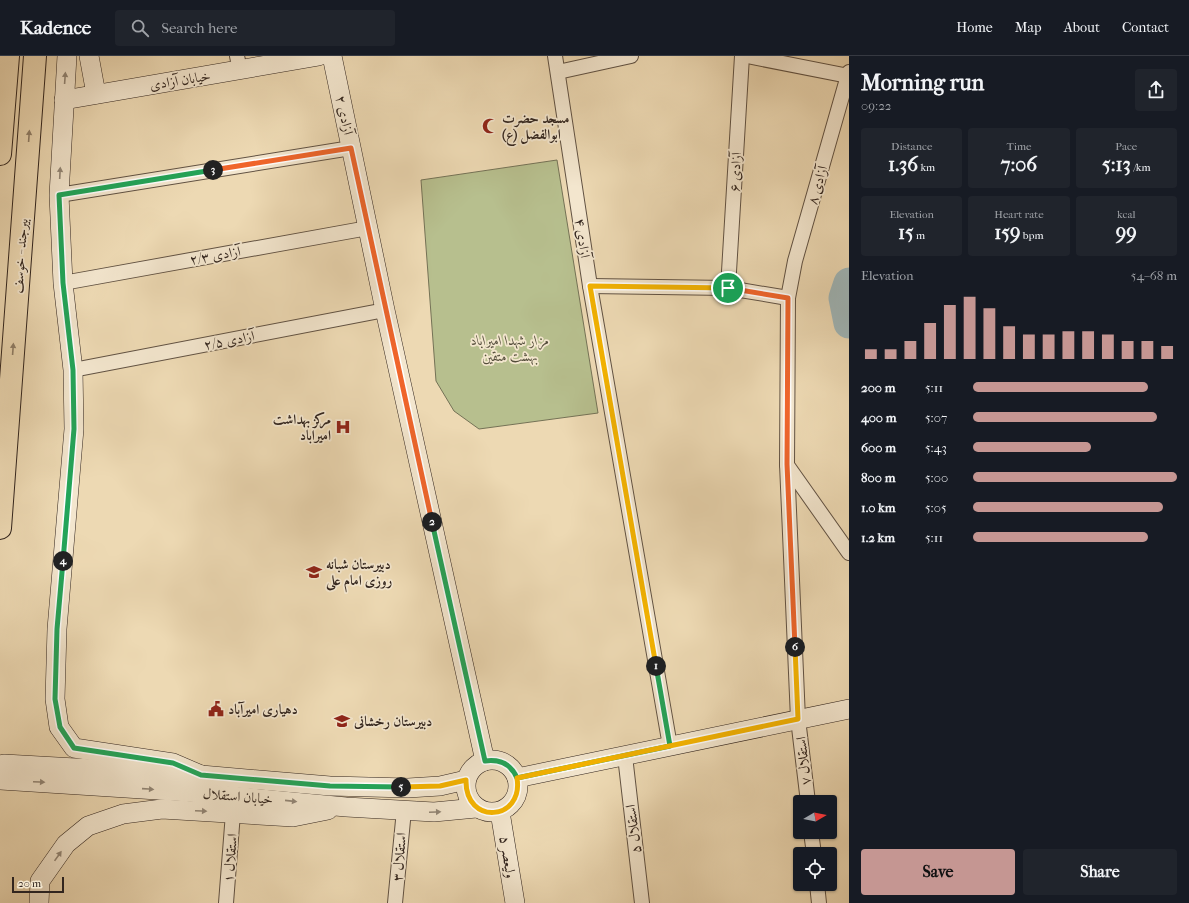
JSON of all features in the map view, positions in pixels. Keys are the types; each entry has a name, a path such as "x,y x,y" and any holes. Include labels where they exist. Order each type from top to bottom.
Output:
{"highway":[{"path":"0,154 3,78 8,56"},
{"name":"بیرجند - خوسف","path":"0,528 35,56"}],"street":[{"path":"67,56 59,195 63,283 73,370 74,429 57,629 55,699 60,727 74,748 173,763 201,775"},
{"path":"89,56 96,94"},
{"name":"خیابان آزادی","path":"64,100 238,63 319,56"},
{"name":"آزادی ۲","path":"332,56 385,310 485,761"},
{"name":"آزادی ۴","path":"555,56 612,419 670,746"},
{"path":"558,72 631,56"},
{"name":"آزادی ۶","path":"728,288 742,56"},
{"path":"747,56 848,74"},
{"name":"آزادی ۸","path":"787,464 788,298 795,262 848,74"},
{"path":"59,195 351,148"},
{"name":"آزادی ۲/۳","path":"63,283 368,228"},
{"path":"590,286 728,288 788,298"},
{"name":"آزادی ۲/۵","path":"73,370 385,310"},
{"path":"787,464 849,553"},
{"name":"استقلال ۷","path":"787,464 798,719 807,795"},
{"path":"517,778 849,709"},
{"name":"استقلال ۵","path":"624,756 642,903"},
{"path":"493,760 508,765 517,778 519,787 515,799 507,808 500,812 488,812 476,808 470,800 466,790 466,780 470,772 476,765 485,761 493,760"},
{"name":"خیابان استقلال","path":"2,772 201,775 330,786 408,788 440,786 466,780"},
{"name":"خیابان استقلال","path":"2,772 346,807 434,812 476,808"},
{"path":"39,903 40,881 66,844 88,826 123,814 162,809 293,817 346,807"},
{"name":"استقلال ۳","path":"395,903 404,810"},
{"name":"ولیعصر ۵","path":"500,812 515,903"},
{"name":"استقلال ۱","path":"226,903 234,813"},
{"path":"818,891 819,903"}],"green space":[{"name":"مزار شهدا امیراباد بهشت متقین","path":"557,160 598,413 479,429 454,411 436,381 421,180"}],"waterway":[{"path":"849,283 844,298 849,323"}],"place":[{"name":"مسجد حضرت ابوالفضل (ع)","path":"490,126"},
{"name":"مرکز بهداشت امیراباد","path":"343,427"},
{"name":"دبیرستان شبانه روزی امام علی","path":"314,572"},
{"name":"دهیاری امیرآباد","path":"216,709"},
{"name":"دبیرستان رخشانی","path":"342,721"}],"route":[{"path":"728,288 590,286 670,746 517,778 514,771 508,765 493,760 485,761 385,310 351,148 59,195 63,283 73,370 74,429 57,629 55,699 60,727 74,748 112,755 173,763 201,775 330,786 408,788 440,786 466,780 466,790 470,800 476,808 484,812 492,813 500,812 513,802 519,787 517,778 624,756 798,719 787,464 788,298 728,288"}]}
